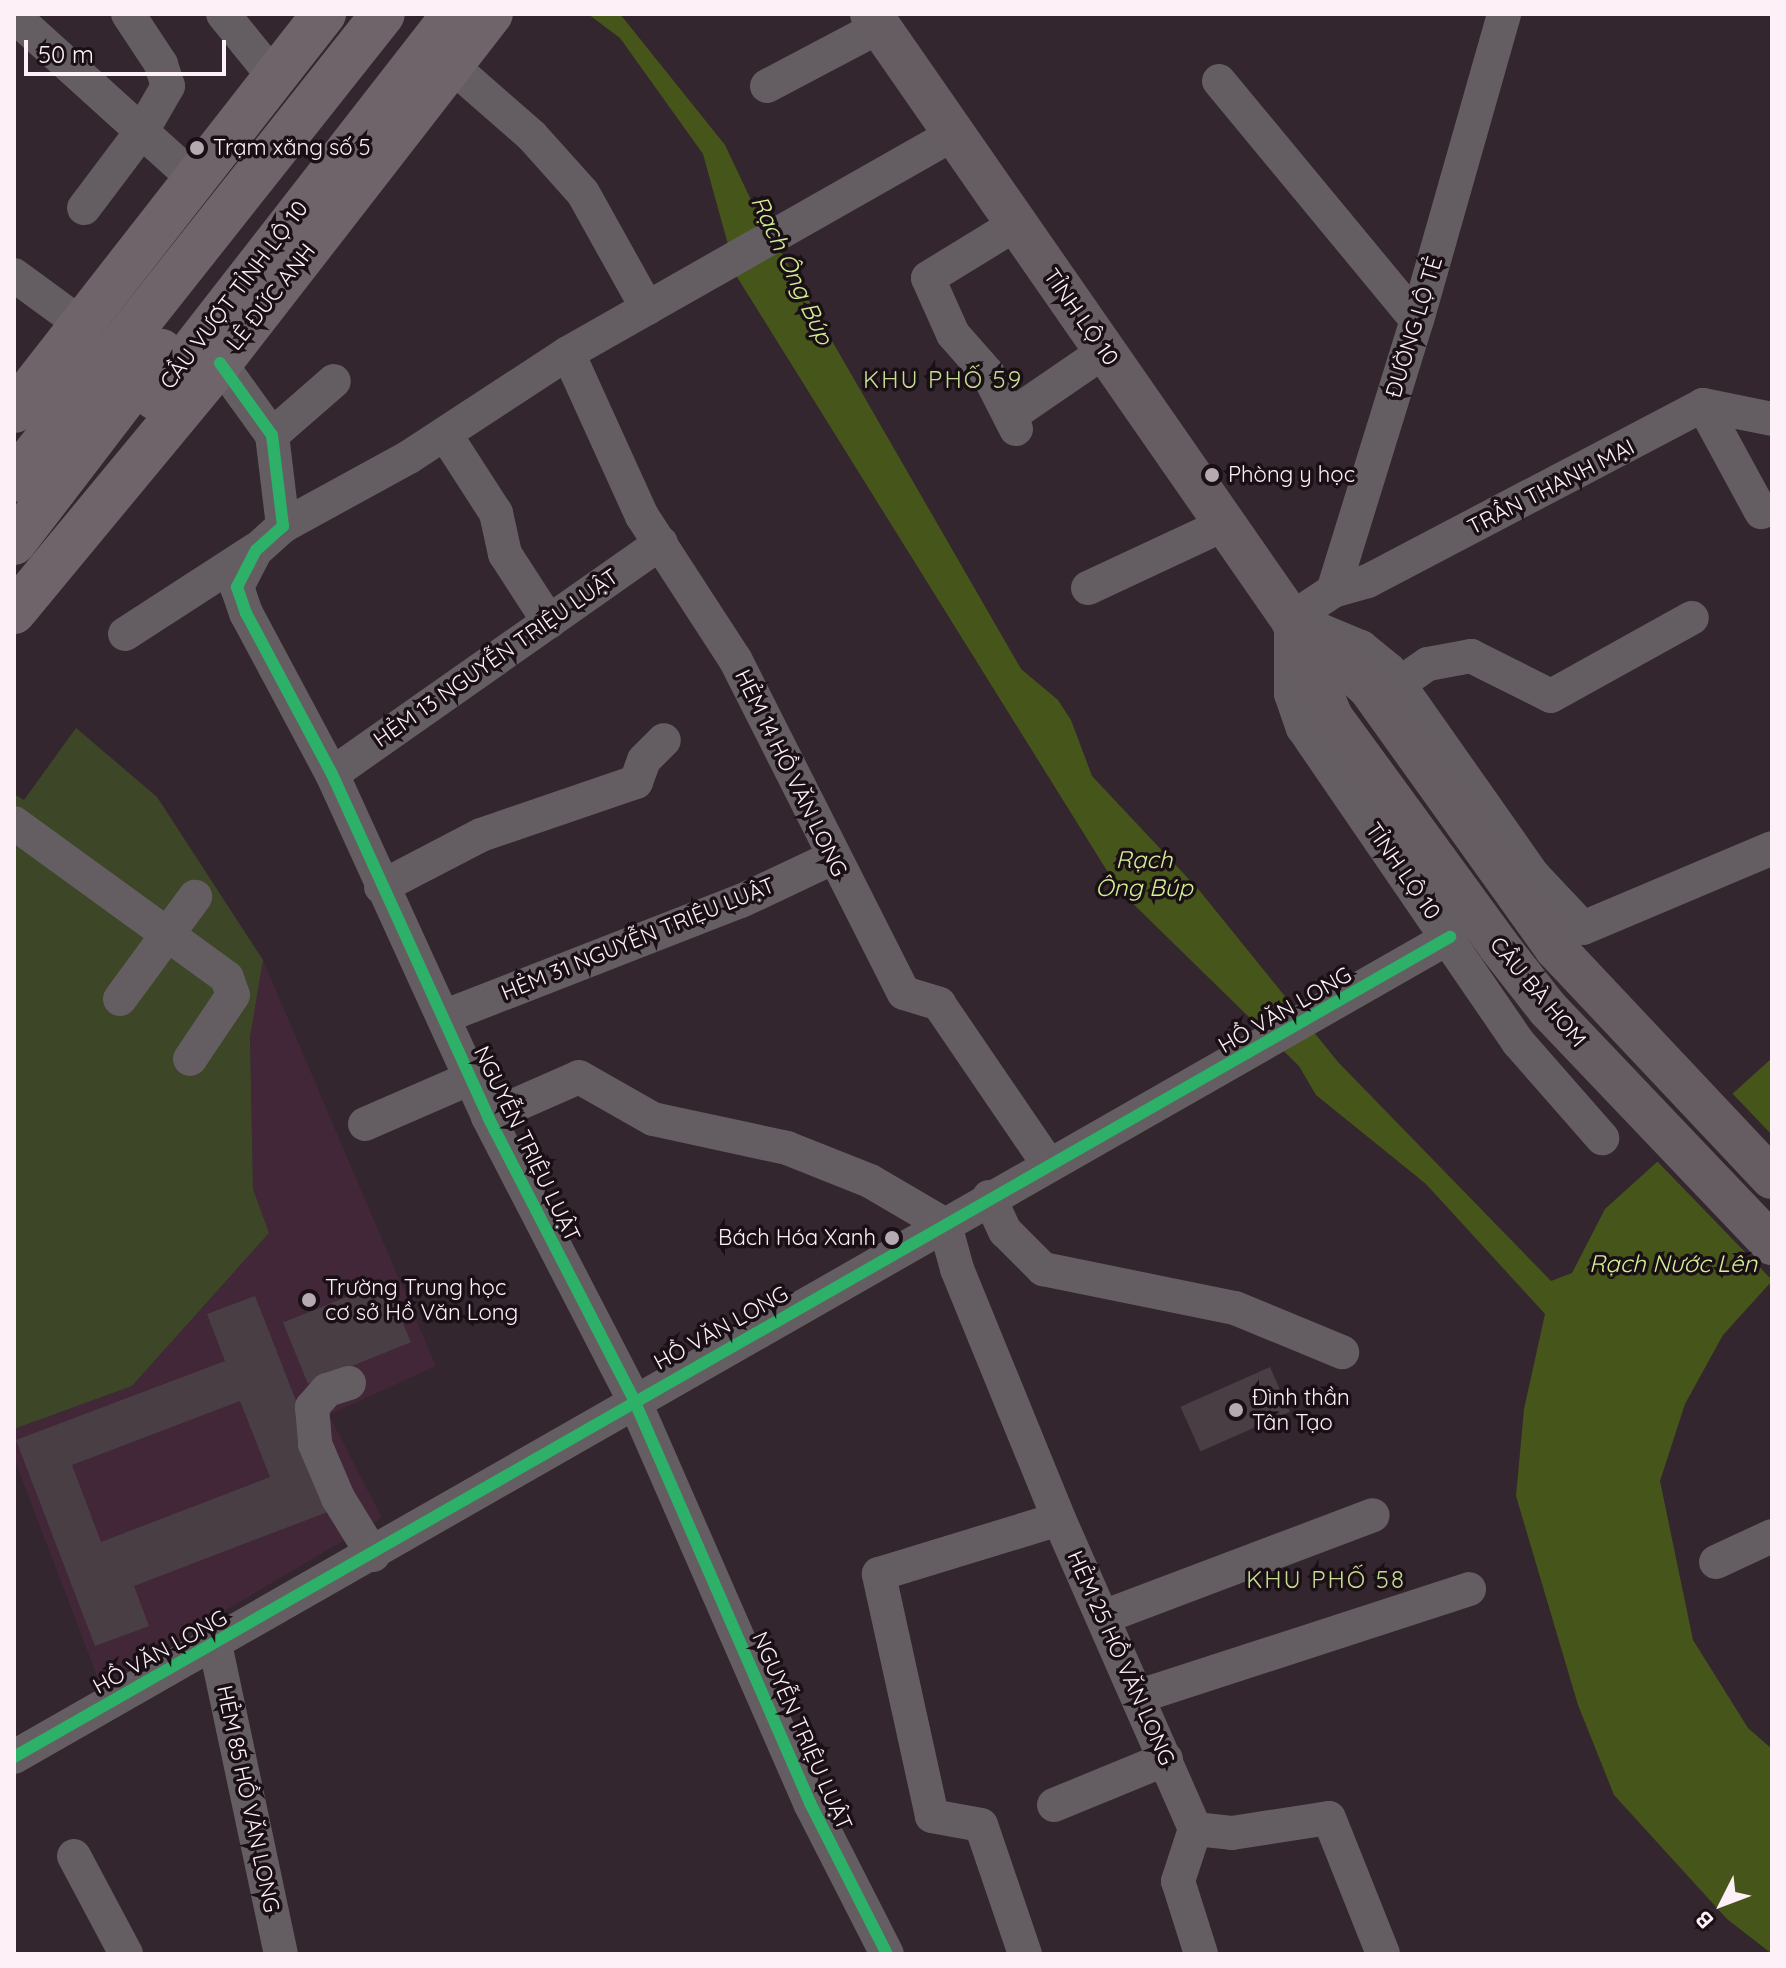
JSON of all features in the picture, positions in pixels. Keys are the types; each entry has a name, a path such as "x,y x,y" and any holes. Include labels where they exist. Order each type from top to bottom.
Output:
{"highway":[{"path":"14,411 324,14"},
{"path":"14,438 346,14"},
{"path":"14,480 383,14"},
{"path":"423,14 452,66"},
{"name":"CẦU VƯỢT TỈNH LỘ 10","path":"14,543 423,14"},
{"name":"CẦU VƯỢT TỈNH LỘ 10","path":"14,575 454,14"},
{"name":"LÊ ĐỨC ANH","path":"14,612 220,363 491,14"}],"main road":[{"name":"TỈNH LỘ 10","path":"875,21 1291,619 1332,717"},
{"name":"TỈNH LỘ 10","path":"1291,619 1384,686"},
{"name":"CẦU BÀ HOM","path":"1384,686 1555,948 1772,1178"},
{"name":"CẦU BÀ HOM","path":"1332,717 1548,1009 1772,1244"}],"street":[{"path":"84,208 142,131 168,86 161,64 128,14"},
{"path":"223,14 274,77"},
{"name":"ĐƯỜNG LỘ TẺ","path":"1333,591 1417,320 1504,14"},
{"path":"14,16 193,178"},
{"path":"767,86 875,21"},
{"path":"452,66 532,136 583,193 647,308"},
{"path":"1219,81 1417,320"},
{"name":"NGUYỄN TRIỆU LUẬT","path":"887,1954 810,1803 634,1400 488,1117 332,774 237,587 256,550 283,526 445,434 568,353 954,134"},
{"path":"1016,224 928,278 953,334 988,374 1013,423 1105,351"},
{"path":"14,275 81,324"},
{"name":"HẺM 14 HỒ VĂN LONG","path":"568,353 642,516 735,659 832,858 904,993 939,1004 1048,1164"},
{"path":"220,363 272,435 283,526"},
{"path":"272,435 334,381"},
{"path":"1703,405 1772,419"},
{"path":"1703,405 1761,512"},
{"name":"TRẦN THANH MẠI","path":"1333,591 1368,581 1703,405"},
{"path":"445,434 496,513 505,554 549,622"},
{"path":"1088,588 1225,524"},
{"name":"HẺM 13 NGUYỄN TRIỆU LUẬT","path":"332,774 661,543"},
{"path":"125,634 256,550"},
{"path":"1291,619 1333,591"},
{"path":"1384,686 1428,664 1471,656 1551,696 1692,618"},
{"name":"TỈNH LỘ 10","path":"1291,619 1291,694 1303,728 1450,937 1530,1058 1602,1138"},
{"name":"TỈNH LỘ 10","path":"1384,686 1534,876 1583,928 1772,848"},
{"path":"381,887 481,835 636,782 644,760 664,740"},
{"path":"14,823 168,931 227,978 233,995 190,1059"},
{"name":"HẺM 31 NGUYỄN TRIỆU LUẬT","path":"443,1017 741,901 832,858"},
{"path":"120,999 195,897"},
{"name":"HỒ VĂN LONG","path":"14,1757 373,1555 634,1400 945,1225 989,1197 1265,1046 1450,937"},
{"path":"488,1117 579,1077 653,1119 787,1148 870,1181 945,1225"},
{"path":"365,1124 471,1078"},
{"path":"989,1197 1005,1231 1043,1269 1235,1308 1342,1352"},
{"name":"HẺM 25 HỒ VĂN LONG","path":"945,1225 957,1269 1059,1519 1106,1616 1195,1829"},
{"path":"349,1383 327,1390 312,1407 315,1444 338,1498 373,1555"},
{"path":"1106,1616 1373,1515"},
{"path":"1015,1951 981,1825 932,1816 879,1574 1059,1519"},
{"path":"1716,1562 1772,1536"},
{"path":"1140,1696 1469,1589"},
{"name":"HẺM 85 HỒ VĂN LONG","path":"215,1644 281,1954"},
{"path":"1054,1805 1166,1759"},
{"path":"1201,1954 1178,1881 1195,1829 1232,1833 1329,1818 1383,1954"},
{"path":"74,1856 126,1954"}],"shaded area":[{"path":"76,728 157,797 263,960 250,1037 253,1189 269,1233 132,1386 14,1429 14,794 24,800"},
{"name":"Trường Trung học cơ sở Hồ Văn Long","path":"263,960 436,1366 329,1415 382,1518 100,1684 14,1458 14,1429 132,1386 269,1233 253,1189 250,1037"}],"water":[{"name":"Rạch Nước Lên","path":"588,14 620,14 725,145 752,202 1021,669 1058,700 1071,720 1092,776 1199,890 1338,1062 1551,1281 1572,1273 1605,1209 1772,1058 1772,1281 1723,1335 1685,1404 1660,1481 1693,1640 1748,1728 1772,1749 1772,1954 1727,1919 1614,1795 1578,1705 1516,1496 1524,1409 1545,1314 1426,1184 1316,1095 1299,1066 1119,890 737,277 703,154 620,38"}],"pier":[{"path":"1730,1091 1772,1135 1772,1280 1655,1159"}],"building":[{"path":"386,1281 411,1342 308,1384 283,1323"},
{"path":"255,1296 338,1508 134,1586 149,1626 95,1646 16,1440 225,1361 207,1314","holes":["240,1401 270,1477 101,1542 72,1465"]},
{"name":"Đình thần Tân Tạo","path":"1270,1367 1290,1412 1200,1452 1180,1407"}],"cycle path":[{"path":"220,363 272,435 283,526 256,550 237,587 246,613 332,774 488,1117 634,1400 810,1803 887,1954"},
{"path":"14,1757 1450,937"}],"place":[{"name":"Trạm xăng số 5","path":"197,148"},
{"name":"Phòng y học","path":"1212,475"},
{"name":"Bách Hóa Xanh","path":"892,1238"},
{"name":"Trường Trung học cơ sở Hồ Văn Long","path":"309,1300"},
{"name":"Đình thần Tân Tạo","path":"1236,1410"}],"district":[{"name":"KHU PHỐ 59","path":"943,380"},
{"name":"KHU PHỐ 58","path":"1326,1580"}],"water label":[{"name":"Rạch Ông Búp","path":"792,270"},
{"name":"Rạch Ông Búp","path":"1144,874"}]}
